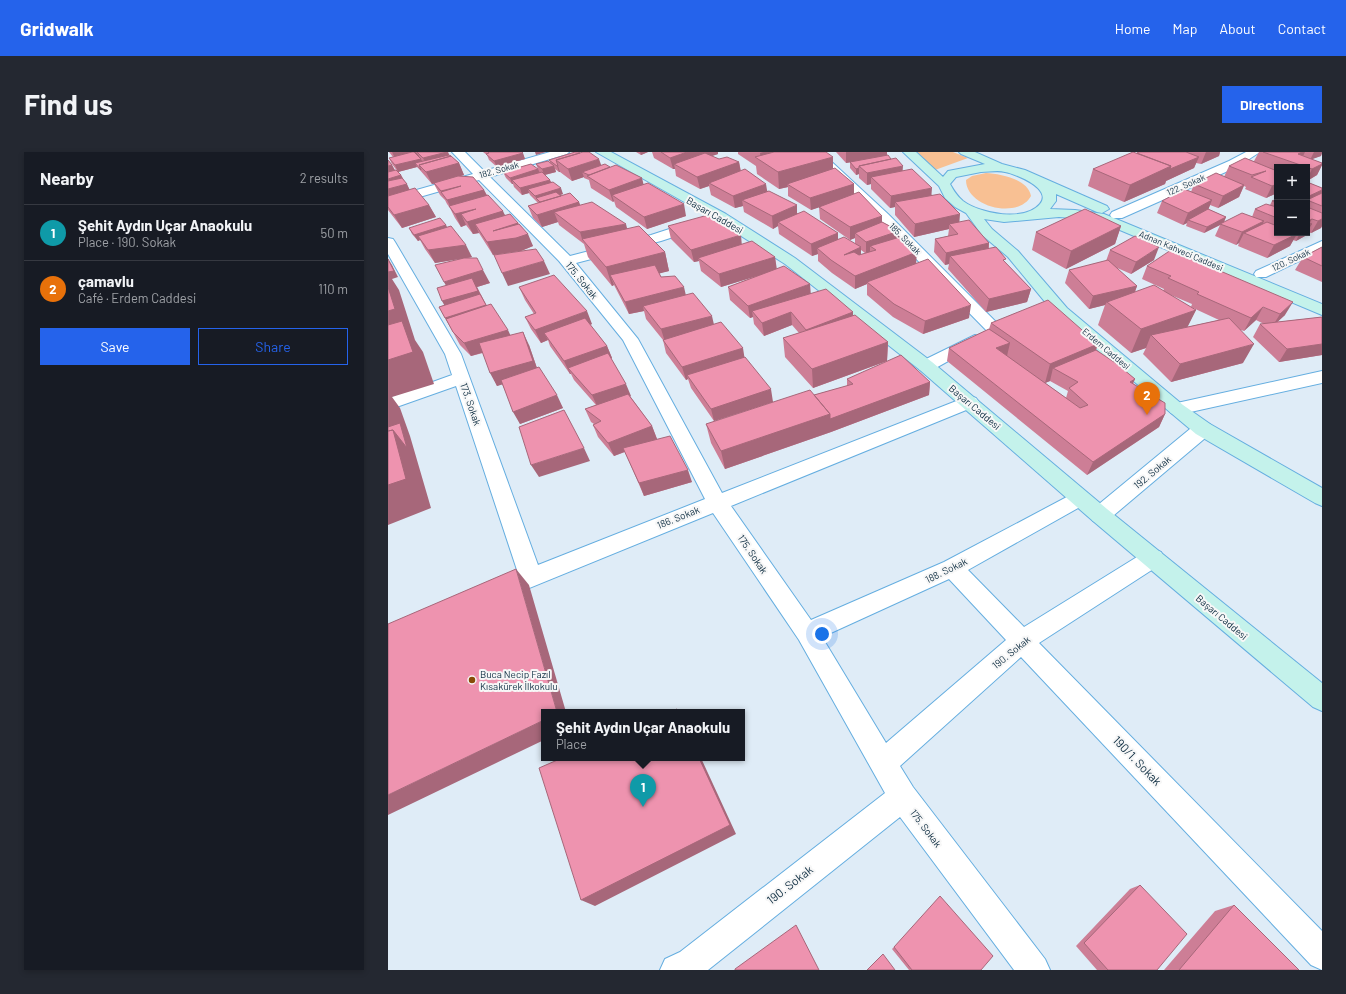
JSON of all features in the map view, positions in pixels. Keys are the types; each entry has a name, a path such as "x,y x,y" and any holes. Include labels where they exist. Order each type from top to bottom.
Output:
{"main road":[{"name":"Başarı Caddesi","path":"602,152 721,217 790,262 926,366 970,402 1080,498 1322,699"},
{"path":"909,152 944,184 946,191 954,200 972,212"},
{"path":"965,152 1005,168"},
{"path":"944,184 952,174 966,170 1005,168"},
{"name":"Adnan Kahveci Caddesi","path":"1005,168 1030,176 1041,183 1322,299"},
{"path":"1035,214 1045,207 1050,199 1048,191 1041,183"},
{"name":"Adnan Kahveci Caddesi","path":"972,212 1004,218 1021,218 1055,211 1099,217 1322,310"},
{"name":"Erdem Caddesi","path":"972,212 987,232 1014,241 1054,313 1203,429 1322,498"},
{"path":"1014,241 1021,218"}],"street":[{"name":"175. Sokak","path":"458,152 566,260 630,339 717,502 807,634 903,797 1032,969"},
{"name":"182. Sokak","path":"388,202 563,152"},
{"name":"185. Sokak","path":"814,152 1002,327 926,366"},
{"name":"122. Sokak","path":"1117,215 1234,164 1254,152"},
{"path":"1234,164 1248,169"},
{"path":"566,260 656,238 721,217"},
{"name":"173. Sokak","path":"388,242 453,354 531,577"},
{"name":"120. Sokak","path":"1261,274 1322,245"},
{"path":"388,404 462,378"},
{"path":"1177,408 1318,380"},
{"name":"186. Sokak","path":"481,598 717,502 970,402"},
{"name":"192. Sokak","path":"1100,514 1203,429"},
{"name":"188. Sokak","path":"807,634 952,568 1080,498"},
{"name":"190. Sokak","path":"883,764 1022,641 1153,558"},
{"name":"190/1. Sokak","path":"952,568 1322,954"},
{"name":"190. Sokak","path":"676,970 698,958 903,797"}],"shaded area":[{"path":"917,152 953,152 968,158 935,170"},
{"path":"986,173 1013,178 1025,185 1031,196 1024,203 1005,209 983,203 974,197 968,189 966,180 972,176"}],"building":[{"path":"414,152 421,159 395,165 389,158"},
{"path":"417,152 447,152 423,158"},
{"path":"488,152 523,153 494,161 486,154 489,153"},
{"path":"575,152 580,153 556,160 558,166 549,160"},
{"path":"583,152 589,152 599,159 568,169 556,160"},
{"path":"661,152 687,152 670,158"},
{"path":"774,152 826,152 833,157 778,172 755,157"},
{"path":"1133,152 1171,166 1130,185 1093,169"},
{"path":"1186,152 1199,157 1170,169 1171,166 1137,153"},
{"path":"1263,152 1302,152 1298,154 1322,163 1312,169 1310,168 1310,164 1298,164"},
{"path":"705,153 719,159 727,157 739,162 697,177 674,164"},
{"path":"449,155 451,156 419,165 421,170 415,163"},
{"path":"888,155 891,159 859,166 859,168 856,169 850,162"},
{"path":"451,156 459,163 426,172 419,165"},
{"path":"896,158 903,166 867,173 859,166"},
{"path":"1245,158 1274,170 1274,185 1272,186 1251,177 1266,171 1252,175 1229,166"},
{"path":"388,160 392,165 388,166"},
{"path":"548,161 554,166 542,169 536,164"},
{"path":"531,164 538,169 510,178 503,172"},
{"path":"605,164 610,167 589,175 582,172"},
{"path":"616,165 642,178 609,190 587,176"},
{"path":"835,168 854,184 810,198 787,184"},
{"path":"745,169 766,184 733,196 709,183"},
{"path":"912,169 932,188 891,196 871,177"},
{"path":"396,170 401,175 388,179 388,172"},
{"path":"542,172 550,180 520,188 512,180"},
{"path":"1216,173 1244,185 1223,196 1194,184"},
{"path":"458,176 473,177 484,190 447,200 441,192 461,186 441,191 434,183"},
{"path":"402,178 407,184 388,189 388,181"},
{"path":"553,182 561,188 535,196 528,189"},
{"path":"648,183 684,204 644,217 612,195"},
{"path":"1310,183 1322,188 1322,190 1310,196"},
{"path":"415,188 429,205 394,215 388,207 388,196"},
{"path":"1184,189 1212,200 1188,213 1162,201"},
{"path":"769,191 797,205 772,216 742,200"},
{"path":"556,192 561,196 540,202 536,198"},
{"path":"859,192 882,216 850,227 819,207"},
{"path":"570,193 579,202 537,215 528,206"},
{"path":"1322,193 1322,206 1310,201 1310,199"},
{"path":"940,194 960,214 915,224 895,202"},
{"path":"488,195 503,211 467,222 461,214 476,209 455,214 449,206"},
{"path":"592,202 626,224 580,232 554,212"},
{"path":"1266,204 1274,206 1274,217 1255,209"},
{"path":"1310,208 1322,213 1322,219 1318,221 1312,219 1310,220"},
{"path":"1085,209 1121,226 1071,251 1036,232"},
{"path":"1208,209 1226,217 1207,227 1188,220"},
{"path":"804,211 838,233 811,244 778,222"},
{"path":"1242,213 1264,221 1242,232 1220,224"},
{"path":"510,214 518,223 493,231 519,224 528,234 516,238 487,242 475,224"},
{"path":"708,215 741,235 691,250 668,226"},
{"path":"440,218 446,225 414,235 409,228"},
{"path":"969,220 989,243 946,253 935,239 958,234 949,224"},
{"path":"882,222 899,231 866,242 855,233"},
{"path":"1267,222 1274,225 1274,236 1293,236 1274,245 1244,233"},
{"path":"451,226 466,245 428,250 418,236"},
{"path":"639,226 665,252 606,267 582,239"},
{"path":"1135,236 1159,247 1136,262 1110,250"},
{"path":"844,237 861,247 844,255 854,252 859,255 876,250 870,246 900,237 917,252 855,276 831,260 817,248"},
{"path":"752,241 775,257 719,274 698,258"},
{"path":"996,247 1006,259 1003,260 1031,289 989,299 950,256"},
{"path":"1322,247 1322,266 1303,257"},
{"path":"536,249 544,261 502,273 494,255"},
{"path":"1171,250 1293,302 1280,314 1263,307 1251,318 1197,294 1199,292 1168,278 1171,276 1147,266"},
{"path":"464,258 477,258 483,270 444,282 435,265"},
{"path":"388,259 394,271 388,272"},
{"path":"928,259 971,305 925,321 894,304 867,282"},
{"path":"1108,260 1137,286 1093,296 1069,270"},
{"path":"655,265 661,277 675,276 684,287 625,302 610,275"},
{"path":"784,266 810,284 748,306 728,287"},
{"path":"554,275 587,311 535,330 525,317 536,313 519,287"},
{"path":"472,278 478,291 442,301 437,288"},
{"path":"1154,285 1196,310 1141,329 1107,302"},
{"path":"388,287 395,309 388,311"},
{"path":"826,289 853,312 806,330 791,312 762,323 752,311"},
{"path":"693,293 712,316 661,329 643,306"},
{"path":"480,294 486,305 445,318 439,307"},
{"path":"1048,300 1098,344 1050,364 991,323"},
{"path":"491,304 508,330 464,343 453,332 446,319"},
{"path":"855,315 888,342 812,369 783,338"},
{"path":"1322,317 1322,344 1287,349 1260,324"},
{"path":"585,318 607,346 564,361 544,333"},
{"path":"1229,318 1254,344 1180,364 1151,335"},
{"path":"402,321 413,352 388,360 388,325"},
{"path":"721,322 743,348 682,367 663,340"},
{"path":"989,329 1010,343 996,348 1080,408 1088,405 1069,388 1078,382 1053,368 1096,350 1117,364 1135,379 1130,382 1165,403 1165,414 1093,462 949,348"},
{"path":"523,332 533,361 490,373 479,343"},
{"path":"608,353 626,384 592,395 568,368"},
{"path":"901,355 930,382 830,419 830,414 814,395 853,384 847,379"},
{"path":"745,357 771,389 711,409 687,375"},
{"path":"539,367 557,395 513,412 501,380"},
{"path":"810,390 830,414 721,451 706,424"},
{"path":"628,394 652,426 608,443 593,425 601,421 585,409"},
{"path":"564,410 584,448 531,465 519,427"},
{"path":"400,423 407,448 393,430 388,431 388,427"},
{"path":"393,430 406,479 388,485 388,431"},
{"path":"670,436 688,470 639,483 623,448"},
{"name":"Buca Necip Fazıl Kısakürek İlkokulu","path":"516,569 556,709 541,709 541,721 388,795 388,624"},
{"path":"555,761 700,761 730,825 581,900 539,768"},
{"path":"1140,885 1187,934 1157,970 1108,970 1084,943"},
{"path":"940,896 993,956 981,970 912,970 894,947"},
{"path":"1234,905 1299,970 1179,970"},
{"path":"796,925 819,970 735,970 735,969"},
{"path":"883,954 895,970 867,970"}],"place":[{"name":"çamavlu","path":"1147,415"},
{"name":"Buca Necip Fazıl Kısakürek İlkokulu","path":"472,680"},
{"name":"Şehit Aydın Uçar Anaokulu","path":"643,807"}]}
